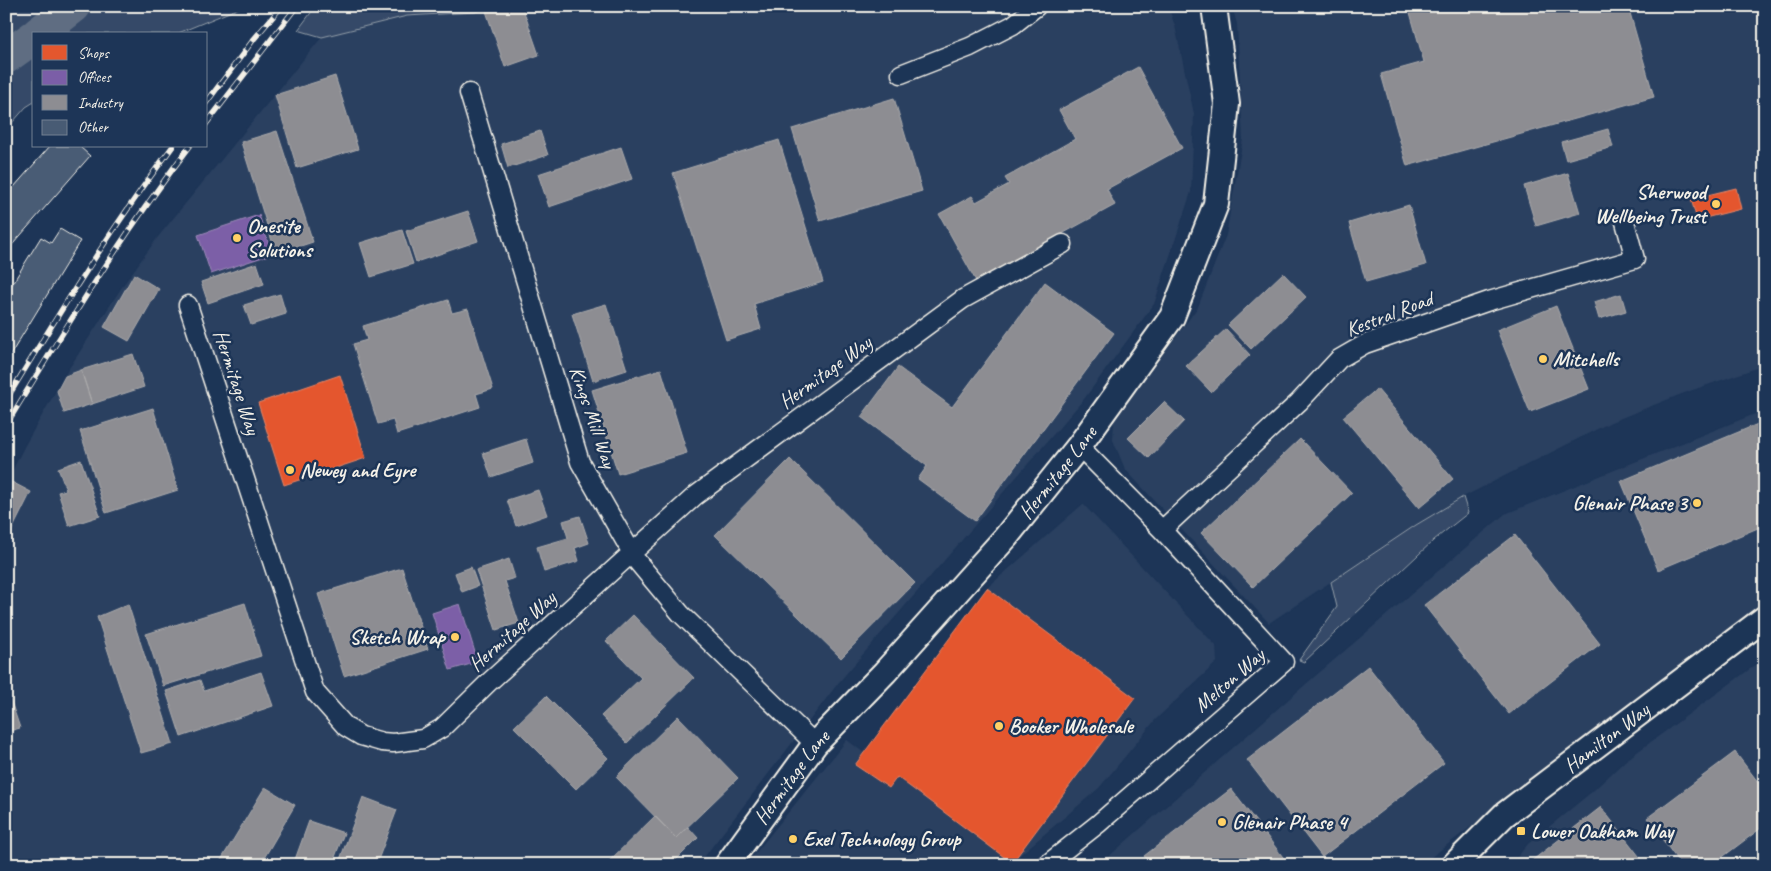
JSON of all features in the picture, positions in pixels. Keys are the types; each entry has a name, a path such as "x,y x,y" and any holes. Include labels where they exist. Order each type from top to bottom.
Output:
{"street":[{"path":"901,74 970,47 1013,26 1037,6"},
{"name":"Hermitage Lane","path":"727,865 815,744 885,672 1006,537 1080,446 1172,317 1216,204 1227,104 1214,6"},
{"name":"Kings Mill Way","path":"468,93 580,462 636,560 681,614 815,744"},
{"name":"Kestral Road","path":"1162,530 1299,402 1339,359 1365,344 1490,301 1635,260 1624,222"},
{"name":"Hermitage Way","path":"188,305 315,692 346,727 361,736 382,742 408,742 423,739 442,728 488,683 695,496 963,299 1063,244"},
{"name":"Melton Way","path":"1046,865 1098,824 1284,662 1162,530 1080,446"},
{"name":"Hamilton Way","path":"1454,865 1504,815 1765,618"}],"shaded area":[{"path":"6,6 244,6 181,32 32,32 32,103 26,107 6,130"},
{"path":"316,6 493,6 475,12 407,16 322,37 298,30"},
{"path":"493,6 1168,6 1175,26 1194,114 1191,192 1154,304 1084,399 839,682 698,865 14,865 6,853 6,484 24,447 68,370 124,284 158,237 322,37 407,16 475,12"},
{"path":"1232,6 1765,6 1765,365 1684,393 1611,422 1463,497 1416,525 1269,623 1125,469 1113,440 1114,421 1198,307 1226,235 1243,139 1237,24"},
{"path":"1765,410 1765,600 1421,865 1099,865 1313,678 1505,514"},
{"path":"1463,497 1468,513 1434,540 1304,662 1299,660 1337,607 1331,582 1416,525"},
{"path":"1083,504 1216,646 1217,662 1156,719 1099,788 1008,865 746,865 847,740 864,753 987,588"},
{"path":"1765,658 1765,865 1511,865 1528,844 1593,791 1625,761"}],"building: Shops":[{"name":"Sherwood Wellbeing Trust","path":"1736,188 1741,209 1697,220 1691,199"},
{"path":"340,375 366,458 284,485 258,403"},
{"name":"Booker Wholesale","path":"987,588 1135,698 1012,863 897,777 889,788 855,765"}],"building: Offices":[{"path":"259,215 272,254 211,274 198,235"},
{"path":"460,604 478,662 450,670 432,613"}],"building: Industry":[{"path":"499,6 522,6 539,55 505,67 486,11"},
{"path":"1421,6 1628,6 1654,97 1407,166 1381,74 1424,62 1409,9"},
{"path":"1138,67 1182,148 1107,189 1115,205 976,281 939,214 972,196 976,202 1009,184 1005,178 1075,139 1059,110"},
{"path":"335,76 358,149 297,168 275,95"},
{"path":"894,98 922,191 820,221 792,129"},
{"path":"1608,129 1613,147 1566,160 1561,142"},
{"path":"277,131 313,242 276,254 241,142"},
{"path":"540,131 548,155 508,168 501,144"},
{"path":"779,140 823,282 754,304 761,329 726,340 673,173"},
{"path":"621,147 632,179 549,207 538,174"},
{"path":"1568,173 1580,213 1536,226 1524,186"},
{"path":"1409,205 1426,265 1366,282 1349,223"},
{"path":"468,211 478,241 416,262 406,231"},
{"path":"402,230 413,264 371,277 360,243"},
{"path":"257,263 264,284 208,303 201,282"},
{"path":"1283,273 1306,297 1251,349 1228,325"},
{"path":"134,274 159,289 129,341 104,327"},
{"path":"1045,282 1114,333 975,521 918,479 927,466 861,417 898,367 952,407"},
{"path":"280,294 286,314 251,325 244,305"},
{"path":"1621,294 1626,311 1599,319 1594,302"},
{"path":"448,300 452,313 468,309 493,389 476,394 480,407 397,434 393,420 378,424 353,344 367,340 363,326"},
{"path":"606,304 627,370 593,381 572,314"},
{"name":"Mitchells","path":"1556,306 1589,389 1530,412 1497,330"},
{"path":"1226,329 1250,355 1211,392 1186,366"},
{"path":"133,354 144,387 92,404 81,370"},
{"path":"661,369 687,453 618,474 592,390"},
{"path":"81,370 92,404 64,413 57,391 65,376"},
{"path":"1377,389 1453,479 1419,508 1343,417"},
{"path":"1164,402 1184,421 1149,458 1128,438"},
{"path":"153,408 178,490 106,513 80,431"},
{"name":"Glenair Phase 3","path":"1765,421 1765,525 1658,570 1621,481"},
{"path":"526,439 533,463 491,477 483,453"},
{"path":"1300,439 1352,493 1253,587 1201,533"},
{"path":"790,459 915,583 841,658 715,535"},
{"path":"81,460 100,516 69,526 58,492 66,490 58,468"},
{"path":"8,480 31,492 6,542 6,484"},
{"path":"538,490 547,515 516,526 507,500"},
{"path":"580,516 589,543 575,548 579,561 544,572 537,547 568,538 563,521"},
{"path":"1515,535 1600,644 1509,714 1424,605"},
{"path":"509,559 515,578 505,581 519,623 496,630 476,570"},
{"path":"471,567 478,586 462,592 455,573"},
{"path":"402,568 428,649 344,676 318,594"},
{"path":"245,603 261,656 163,686 146,634"},
{"path":"128,604 173,744 141,753 97,617"},
{"path":"633,615 694,678 627,743 601,716 641,678 606,641"},
{"path":"1368,666 1444,763 1322,857 1247,760"},
{"path":"261,672 273,706 181,737 166,691 200,680 204,691"},
{"path":"6,687 20,728 6,732"},
{"path":"546,696 608,758 576,789 514,727"},
{"path":"678,716 738,778 676,838 616,777"},
{"path":"1735,752 1765,791 1765,825 1712,865 1681,865 1647,818"},
{"path":"265,787 295,805 260,865 218,865"},
{"name":"Glenair Phase 4","path":"1231,789 1289,865 1151,865 1144,856"},
{"path":"363,797 397,810 376,865 338,865"},
{"path":"1601,807 1646,865 1531,865 1529,863"},
{"path":"655,816 676,838 688,827 698,838 671,865 605,865"},
{"path":"309,821 344,833 332,865 293,865"}],"building: Other":[{"path":"48,148 81,148 90,156 6,252 6,196"},
{"path":"60,229 80,241 6,362 6,294 41,237 51,243"}],"waterway":[{"path":"41,32 74,6"},
{"path":"6,57 32,38"}],"railway":[{"path":"208,100 254,39 282,6"},
{"path":"208,121 297,6"},
{"path":"6,400 107,239 172,148"},
{"path":"6,425 117,248 189,148"}],"place":[{"name":"Sherwood Wellbeing Trust","path":"1716,204"},
{"name":"Onesite Solutions","path":"237,238"},
{"name":"Mitchells","path":"1543,359"},
{"name":"Newey and Eyre","path":"290,470"},
{"name":"Glenair Phase 3","path":"1697,503"},
{"name":"Sketch Wrap","path":"455,637"},
{"name":"Booker Wholesale","path":"999,726"},
{"name":"Glenair Phase 4","path":"1222,822"},
{"name":"Lower Oakham Way","path":"1521,831"},
{"name":"Exel Technology Group","path":"793,839"}]}
